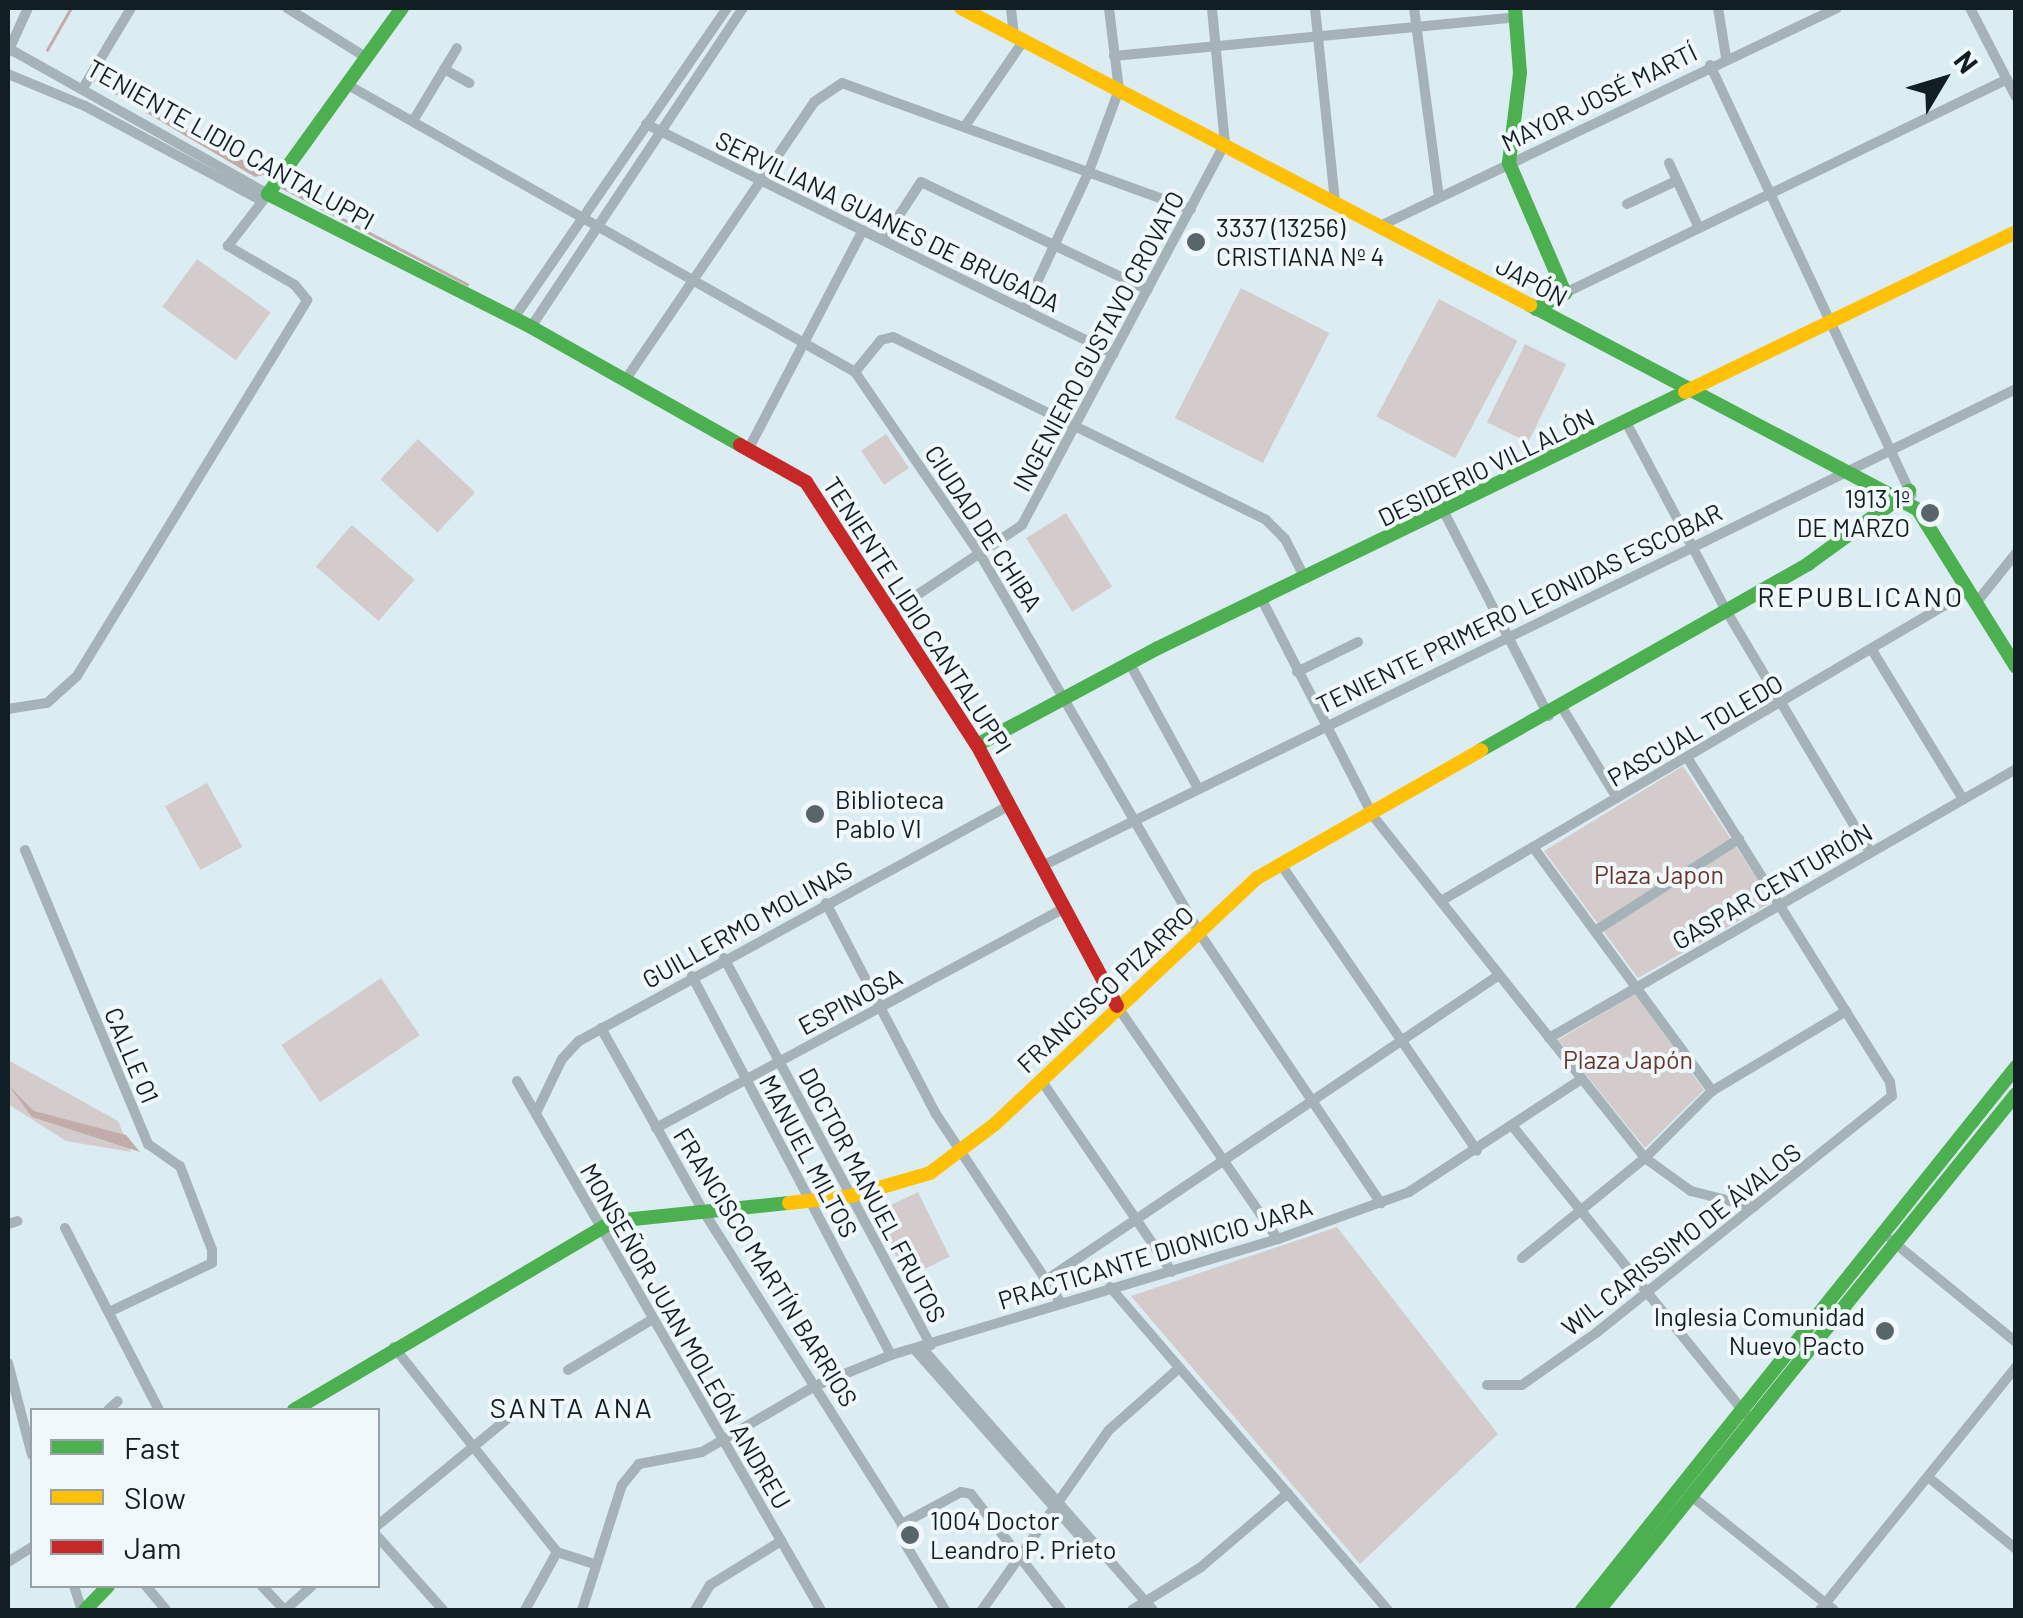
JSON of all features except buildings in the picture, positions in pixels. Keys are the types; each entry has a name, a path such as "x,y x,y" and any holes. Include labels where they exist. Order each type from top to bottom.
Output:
{"street":[{"path":"8,51 28,8"},
{"path":"83,88 131,8"},
{"path":"286,8 368,58"},
{"path":"8,722 10,710 47,704 77,676 305,310 302,292 228,246 402,8"},
{"path":"514,318 582,213 727,8"},
{"path":"530,326 602,224 743,8"},
{"path":"944,8 988,23"},
{"name":"JAPÓN","path":"961,8 1846,471 1906,495 2016,667"},
{"path":"965,126 1018,41 1011,8"},
{"path":"1024,310 1089,171 1118,90 1109,8"},
{"path":"1212,8 1225,144"},
{"path":"1315,8 1335,202"},
{"path":"1414,8 1439,197"},
{"path":"1718,8 1726,57"},
{"name":"MAYOR JOSÉ MARTÍ","path":"1380,226 1726,57 1837,8"},
{"path":"1970,8 2016,96"},
{"path":"1114,56 1416,27 1515,12 1520,73 1508,163 1565,293"},
{"path":"413,121 457,48"},
{"name":"TENIENTE LIDIO CANTALUPPI","path":"8,51 83,88 265,197 530,326 806,482 977,744 1117,1006 1278,1239"},
{"path":"1710,65 1906,495"},
{"path":"444,69 469,83"},
{"path":"8,78 76,102 265,197"},
{"path":"1536,309 1698,226 2007,79"},
{"path":"626,380 814,102 842,84 855,85 1191,209"},
{"name":"CIUDAD DE CHIBA","path":"348,86 602,224 855,372 982,556 1068,698 1198,931 1381,1203"},
{"name":"SERVILIANA GUANES DE BRUGADA","path":"646,124 1114,354"},
{"name":"INGENIERO GUSTAVO CROVATO","path":"893,611 982,556 1022,525 1225,144"},
{"path":"1669,163 1698,226"},
{"path":"1627,204 1676,180"},
{"path":"883,240 921,182 1148,290"},
{"path":"749,448 863,230"},
{"name":"DESIDERIO VILLALÓN","path":"977,744 1262,598 1445,514 2016,232"},
{"path":"855,372 881,340 893,338 1266,520 1284,539 1305,578"},
{"name":"TENIENTE PRIMERO LEONIDAS ESCOBAR","path":"1042,866 1322,725 2016,390"},
{"path":"1628,424 1691,549 1870,852"},
{"name":"FRANCISCO PIZARRO","path":"297,1408 597,1228 702,1209 851,1196 909,1182 960,1153 1257,878 1556,713 1727,612 1906,495"},
{"path":"1445,514 1505,636 1616,798"},
{"name":"PASCUAL TOLEDO","path":"1441,902 1872,650 1972,597 2016,553"},
{"path":"1262,598 1322,725 1373,816 1645,1158 1691,1191 1754,1207"},
{"path":"1297,672 1358,642"},
{"path":"1872,650 1964,798"},
{"path":"1130,664 1198,788"},
{"path":"1522,1258 1645,1158 1712,1091 1846,1011 1687,757"},
{"name":"GASPAR CENTURIÓN","path":"1549,1038 2016,768"},
{"name":"GUILLERMO MOLINAS","path":"536,1114 568,1051 602,1028 1010,805"},
{"path":"1595,931 1739,840"},
{"path":"1533,847 1712,1091"},
{"name":"CALLE 01","path":"25,850 148,1144 186,1177 212,1262 108,1312"},
{"path":"1282,866 1400,1044 1477,1151"},
{"path":"826,903 960,1153 1060,1300"},
{"name":"ESPINOSA","path":"656,1128 1064,908"},
{"name":"DOCTOR MANUEL FRUTOS","path":"724,958 851,1196 923,1348 1138,1604 1153,1610"},
{"path":"1046,1280 1499,975"},
{"name":"MANUEL MILTOS","path":"692,976 892,1355"},
{"name":"WIL CARISSIMO DE ÁVALOS","path":"1487,1384 1507,1389 1526,1382 1648,1292 1890,1099 1892,1086 1846,1011"},
{"name":"FRANCISCO MARTÍN BARRIOS","path":"602,1028 702,1209 902,1524 904,1542 945,1610"},
{"path":"1748,1415 1882,1233 2016,1067"},
{"name":"PRACTICANTE DIONICIO JARA","path":"595,1564 622,1485 639,1464 690,1457 815,1386 892,1355 1060,1300 1172,1272 1381,1203 1442,1176 1582,1079"},
{"path":"1041,1080 1172,1272"},
{"name":"MONSEÑOR JUAN MOLEÓN ANDREU","path":"518,1081 597,1228 726,1439 821,1610"},
{"path":"1582,1610 1614,1582 2016,1094"},
{"path":"1514,1128 1748,1415"},
{"path":"65,1228 158,1408"},
{"path":"1882,1233 2016,1342"},
{"path":"1110,1287 1388,1610"},
{"path":"568,1370 652,1318"},
{"path":"394,1347 557,1552 595,1564 582,1610"},
{"path":"8,1364 30,1447"},
{"path":"982,1610 1022,1563 1109,1430 1179,1368"},
{"path":"1686,1492 1827,1608 2016,1368"},
{"path":"110,1408 118,1401"},
{"path":"380,1523 506,1420"},
{"path":"1928,1477 2016,1549"},
{"path":"902,1524 960,1492 971,1494 1062,1610"},
{"path":"1138,1604 1201,1567 1288,1493"},
{"path":"380,1539 443,1610"},
{"path":"696,1610 710,1585 781,1540"},
{"path":"8,1562 30,1548"},
{"path":"525,1610 557,1552"},
{"path":"1600,1610 1614,1582"},
{"path":"83,1610 106,1588"},
{"path":"148,1588 166,1610"},
{"path":"264,1588 284,1610 310,1588"}],"green space":[{"path":"197,259 271,312 236,360 162,307"},
{"path":"1241,288 1329,333 1263,463 1175,418"},
{"path":"1439,299 1518,341 1455,458 1377,416"},
{"path":"1525,344 1566,364 1528,442 1487,422"},
{"path":"886,434 909,468 884,485 861,451"},
{"path":"418,439 475,492 438,532 380,479"},
{"path":"1066,513 1112,587 1072,612 1026,538"},
{"path":"352,525 415,579 379,621 316,567"},
{"name":"Plaza Japon","path":"1683,766 1772,902 1638,978 1544,851"},
{"path":"207,783 242,847 200,870 165,806"},
{"path":"381,978 420,1035 320,1102 282,1045"},
{"name":"Plaza Japón","path":"1635,994 1704,1090 1645,1148 1558,1040"},
{"path":"8,1060 118,1121 131,1152 66,1141 8,1104"},
{"path":"918,1192 950,1257 906,1278 875,1213"},
{"path":"1337,1227 1498,1434 1360,1564 1131,1296"}],"shaded area":[{"path":"94,75 267,174 255,177 91,80"},
{"path":"8,1085 34,1111 126,1135 140,1152 32,1117"}],"waterway":[{"path":"47,50 71,8"},
{"path":"282,187 467,284"}],"traffic: fast":[{"path":"402,8 268,194 531,327 740,445"},
{"path":"1515,8 1520,73 1509,163 1565,293 1536,309"},
{"path":"1530,305 1918,510 2016,667"},
{"path":"977,745 1158,648 1685,392"},
{"path":"1481,750 1808,564 1909,491"},
{"path":"1582,1610 2016,1067"},
{"path":"1599,1610 2016,1094"},
{"path":"297,1408 614,1221 789,1203"},
{"path":"85,1610 106,1588"}],"traffic: slow":[{"path":"961,8 1530,305"},
{"path":"1685,392 2016,232"},
{"path":"789,1203 851,1196 930,1173 995,1124 1257,878 1481,750"}],"traffic: jam":[{"path":"740,445 806,482 977,745 1117,1006"}],"place":[{"name":"3337 (13256) CRISTIANA Nº 4","path":"1196,242"},
{"name":"1913 1º DE MARZO","path":"1930,513"},
{"name":"Biblioteca Pablo VI","path":"815,814"},
{"name":"Inglesia Comunidad Nuevo Pacto","path":"1885,1331"},
{"name":"1004 Doctor Leandro P. Prieto","path":"910,1535"}],"district":[{"name":"REPUBLICANO","path":"1861,596"},
{"name":"SANTA ANA","path":"572,1407"}]}
